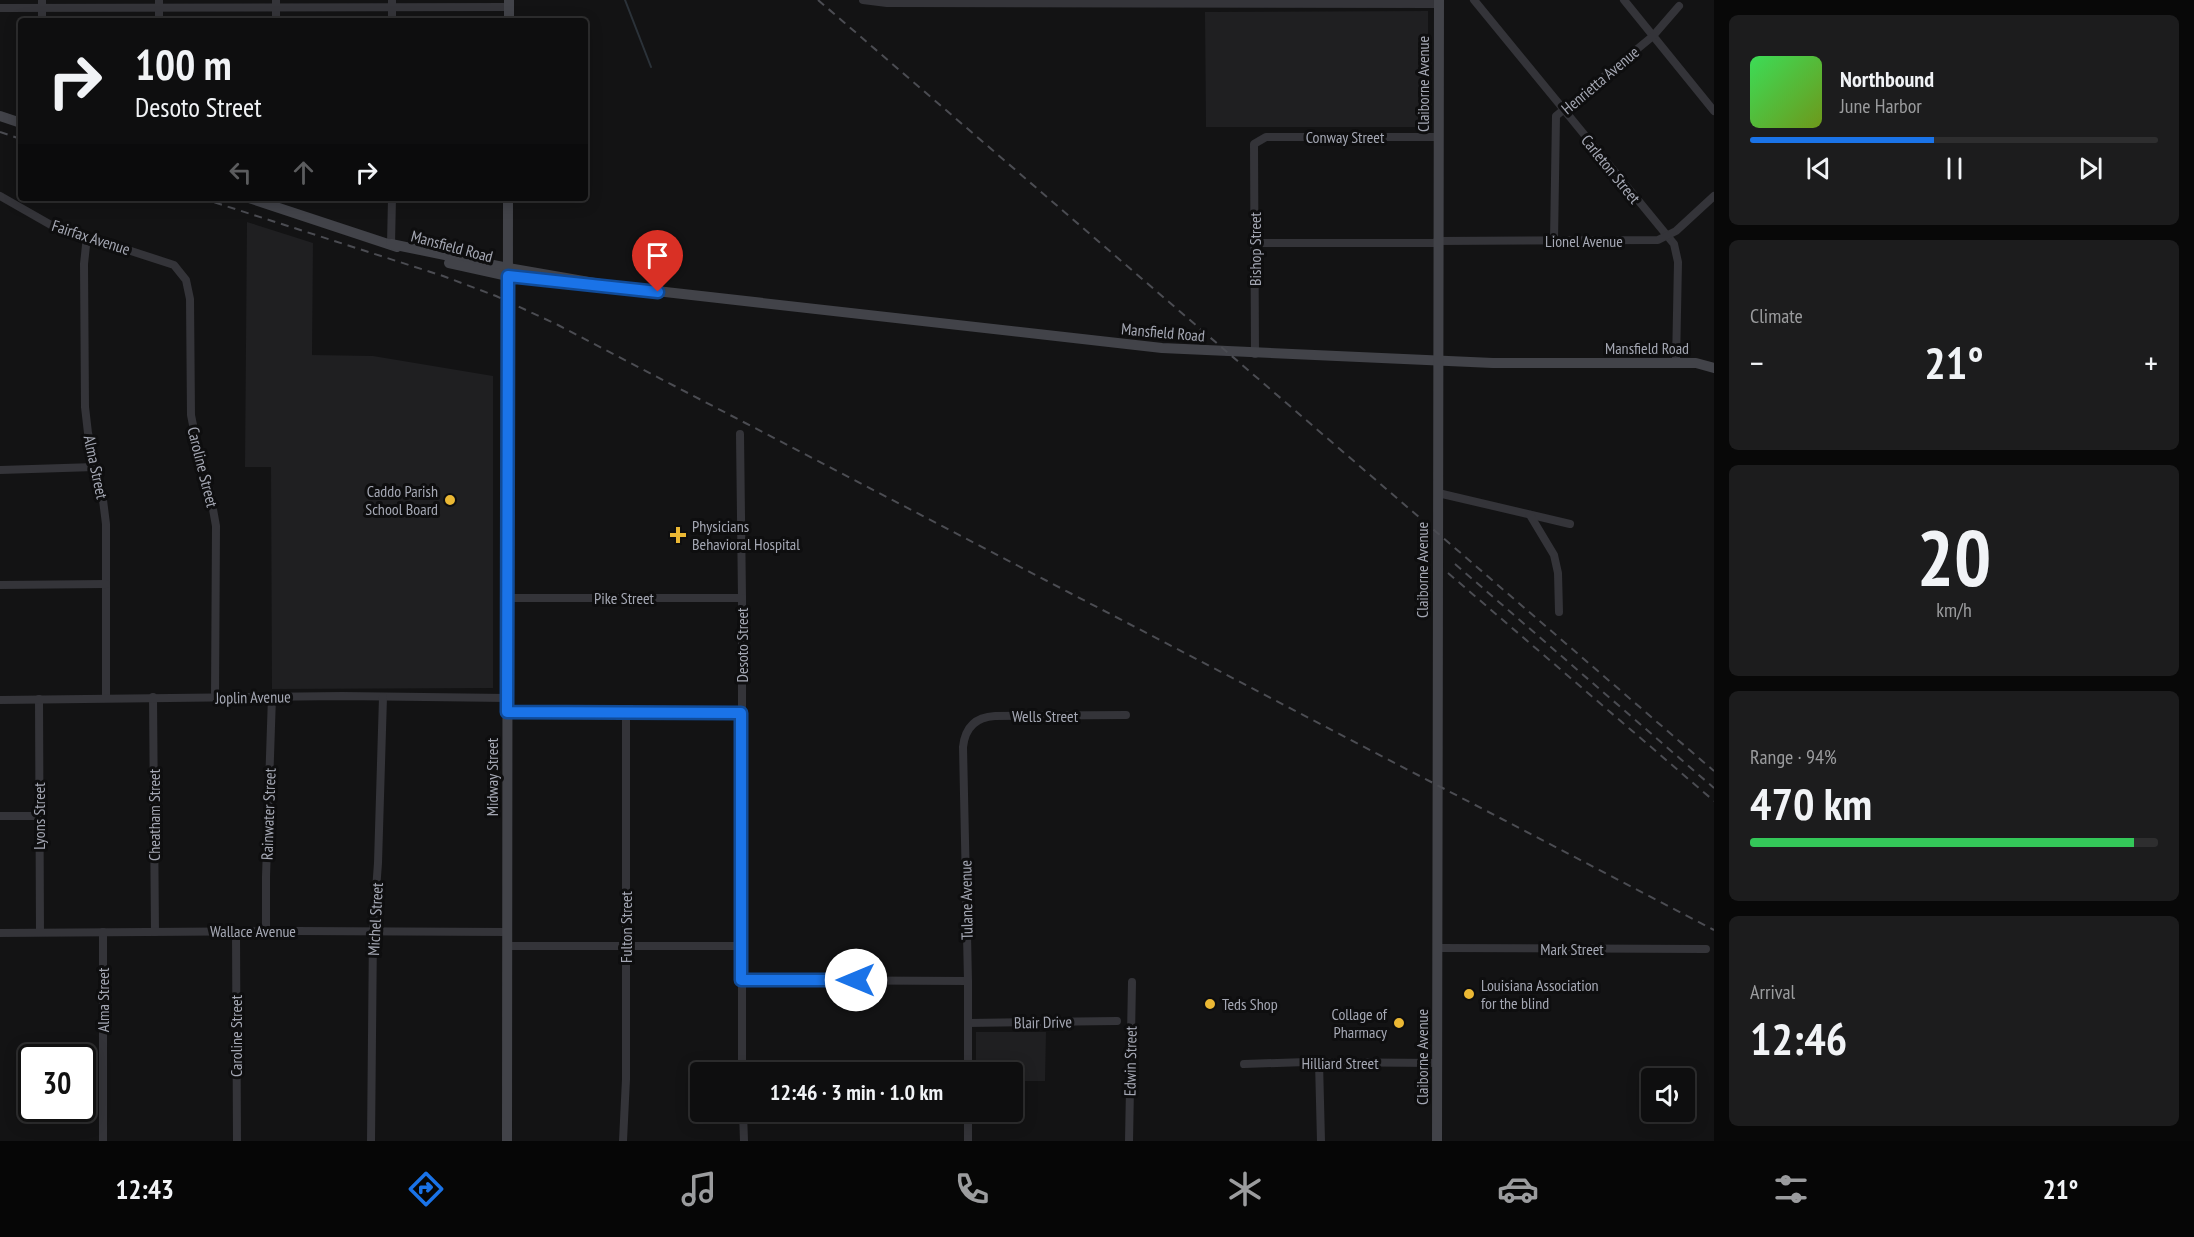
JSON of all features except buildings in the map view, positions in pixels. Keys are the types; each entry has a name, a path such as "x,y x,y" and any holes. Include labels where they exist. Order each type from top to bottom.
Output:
{"street":[{"path":"862,0 887,3 1442,1"},
{"name":"Carleton Street","path":"1474,0 1674,244 1678,262 1676,363"},
{"path":"1624,0 1714,111"},
{"name":"Claiborne Avenue","path":"1437,1141 1437,242 1442,1"},
{"path":"0,8 42,4 509,4"},
{"name":"Henrietta Avenue","path":"1554,241 1556,116 1653,36 1679,6"},
{"path":"0,116 18,122"},
{"name":"Conway Street","path":"1254,144 1266,137 1438,137"},
{"name":"Bishop Street","path":"1254,144 1255,354"},
{"name":"Fairfax Avenue","path":"0,196 43,221 174,265 183,274"},
{"path":"1667,237 1714,196"},
{"path":"391,244 392,201"},
{"name":"Midway Street","path":"507,1141 508,201"},
{"name":"Mansfield Road","path":"275,202 444,262 612,286 1118,343 1255,354 1438,362 1696,363 1714,368"},
{"name":"Alma Street","path":"87,236 84,264 86,407 88,433 105,508 106,697"},
{"name":"Lionel Avenue","path":"1254,243 1649,241 1667,237"},
{"name":"Caroline Street","path":"183,274 190,298 191,415 216,526 215,697"},
{"name":"Desoto Street","path":"740,434 742,1062"},
{"path":"0,470 95,467"},
{"path":"1437,493 1570,524"},
{"path":"1530,515 1554,555 1558,573 1559,612"},
{"path":"0,585 106,584"},
{"name":"Pike Street","path":"507,598 742,598"},
{"name":"Joplin Avenue","path":"0,699 272,696 507,698"},
{"name":"Rainwater Street","path":"266,931 272,696"},
{"name":"Cheatham Street","path":"153,697 154,932"},
{"name":"Michel Street","path":"371,1141 373,931 378,863 383,697"},
{"name":"Lyons Street","path":"39,699 40,932"},
{"path":"507,712 741,713"},
{"name":"Fulton Street","path":"623,1141 626,1079 626,713"},
{"name":"Wells Street","path":"968,728 979,719 995,716 1126,715"},
{"name":"Tulane Avenue","path":"968,728 963,747 968,1062"},
{"path":"0,816 39,816"},
{"name":"Alma Street","path":"103,932 103,1141"},
{"name":"Caroline Street","path":"236,932 237,1141"},
{"name":"Wallace Avenue","path":"0,933 507,932"},
{"path":"507,946 741,946"},
{"name":"Mark Street","path":"1437,948 1706,949"},
{"path":"741,980 968,981"},
{"name":"Edwin Street","path":"1129,1141 1132,982"},
{"name":"Blair Drive","path":"968,1023 1117,1021"},
{"path":"1319,1062 1321,1141"},
{"name":"Hilliard Street","path":"1244,1064 1437,1063"},
{"path":"743,1122 744,1141"},
{"path":"968,1122 968,1141"}],"shaded area":[{"path":"1428,11 1428,127 1206,127 1205,12"},
{"name":"Caddo Parish School Board","path":"247,222 313,243 312,355 373,356 493,376 493,688 272,689 271,467 245,467"},
{"path":"976,1032 1046,1032 1045,1081 1023,1081 1023,1062 976,1062"}],"waterway":[{"path":"625,0 651,67"}],"railway":[{"path":"818,0 1714,771"},
{"path":"0,132 18,138"},
{"path":"210,201 443,276 496,296 558,325 1714,930"},
{"path":"1455,564 1714,788"},
{"path":"1448,573 1714,801"}],"place":[{"name":"Caddo Parish School Board","path":"450,500"},
{"name":"Physicians Behavioral Hospital","path":"678,535"},
{"name":"Louisiana Association for the blind","path":"1469,994"},
{"name":"Teds Shop","path":"1210,1004"},
{"name":"Collage of Pharmacy","path":"1399,1023"}],"route":[{"path":"658,292 508,276 507,712 741,713 741,980 856,980"}]}
